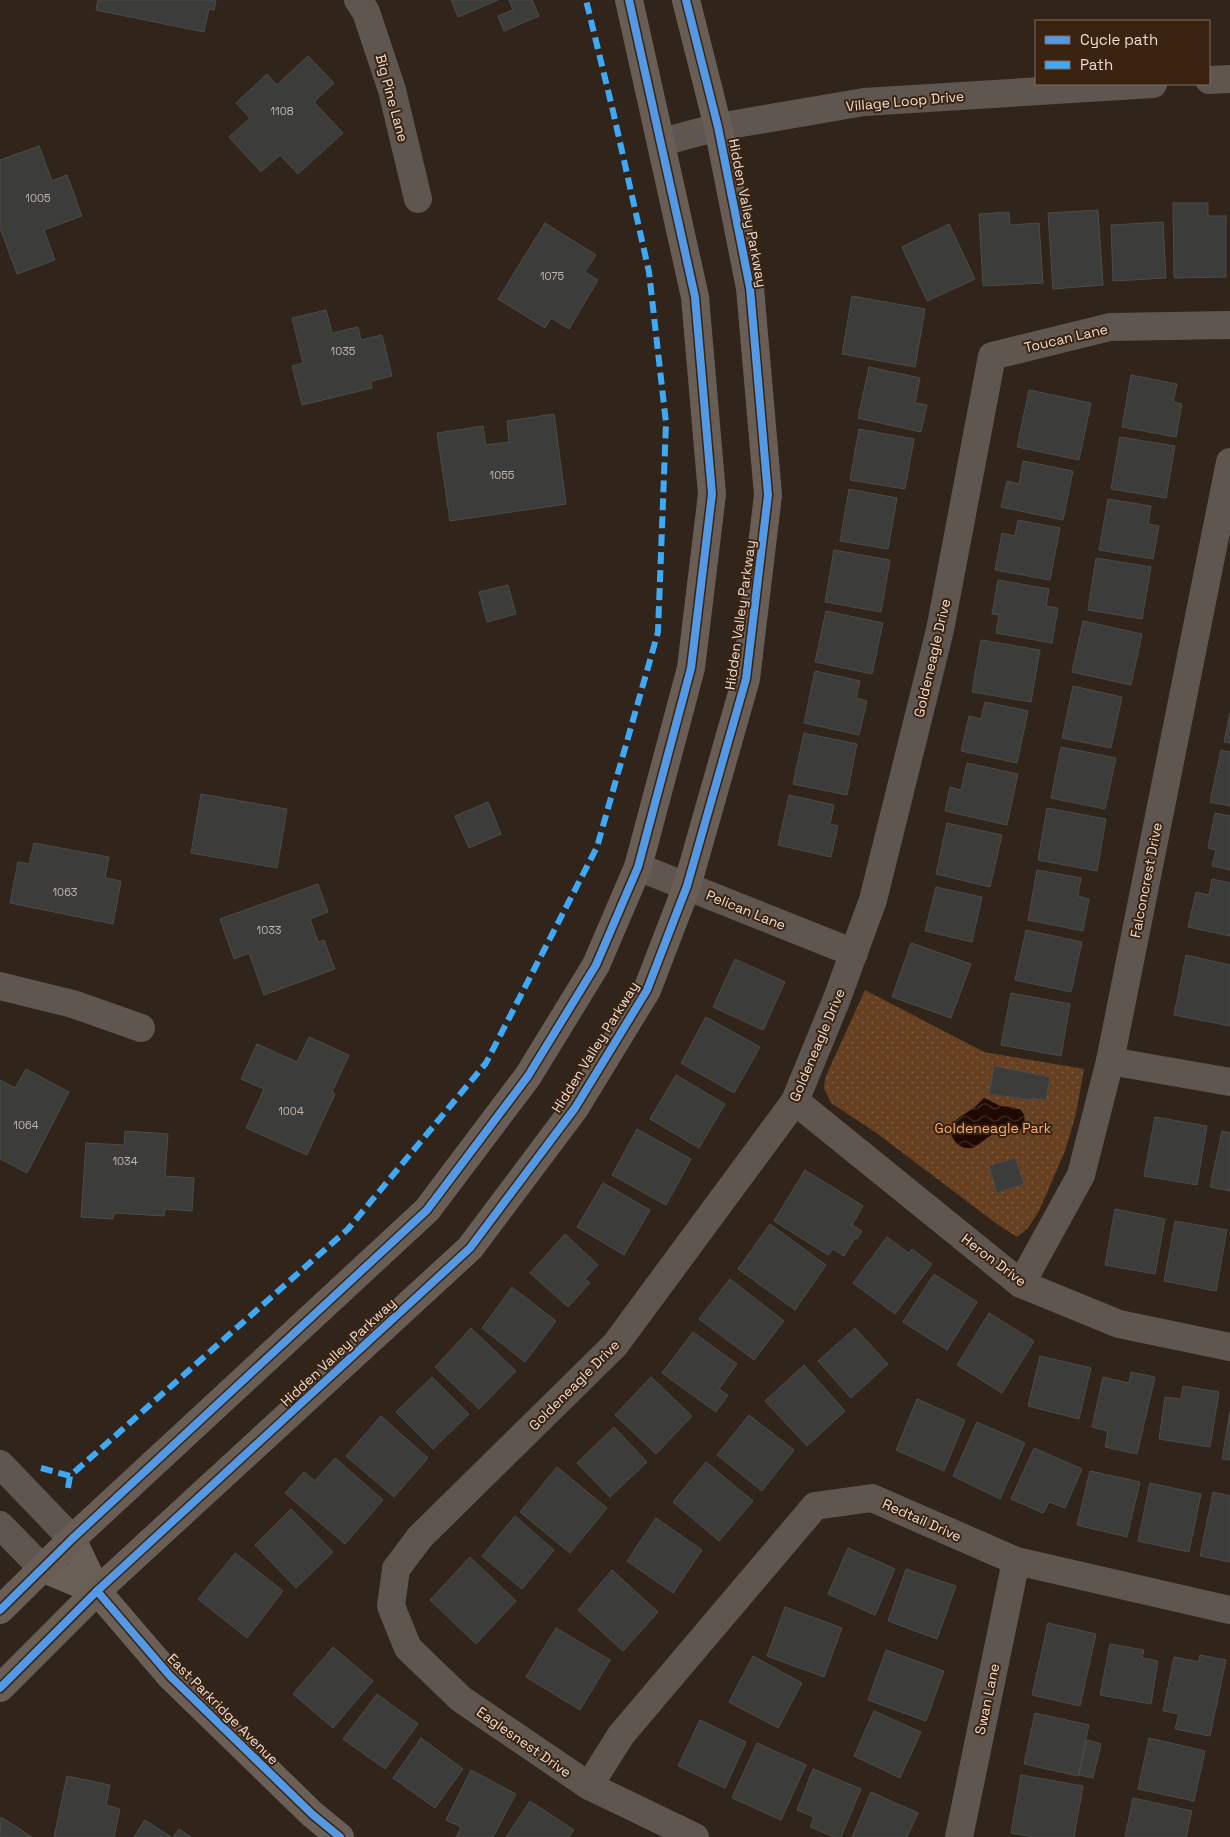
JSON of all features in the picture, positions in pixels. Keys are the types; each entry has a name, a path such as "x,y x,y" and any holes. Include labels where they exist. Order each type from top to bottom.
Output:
{"main road":[{"path":"0,1610 72,1539 428,1210 528,1076 596,965 638,867 692,668 712,494 695,297 629,0"},
{"name":"Hidden Valley Parkway","path":"0,1688 97,1591 470,1248 575,1108 647,990 687,886 746,679 768,495 750,288 718,127 686,0"},
{"name":"East Parkridge Avenue","path":"72,1539 97,1591 170,1676 312,1814 340,1837"},
{"name":"East Parkridge Avenue","path":"42,1568 97,1591"}],"street":[{"name":"Big Pine Lane","path":"358,0 366,12 392,90 418,199"},
{"path":"1210,80 1230,79"},
{"name":"Village Loop Drive","path":"662,142 718,127 864,102 1137,85"},
{"name":"Toucan Lane","path":"992,356 1110,327 1230,324"},
{"name":"Goldeneagle Drive","path":"391,1606 396,1569 420,1537 615,1346 795,1101 836,1001 873,900 940,630 992,356"},
{"name":"Falconcrest Drive","path":"1021,1284 1081,1175 1110,1061 1230,462"},
{"name":"Pelican Lane","path":"638,867 854,953"},
{"path":"0,986 73,1004 141,1028"},
{"path":"1110,1061 1230,1082"},
{"name":"Heron Drive","path":"795,1101 1021,1284 1119,1324 1230,1347"},
{"path":"0,1464 72,1539"},
{"name":"Redtail Drive","path":"589,1786 621,1735 815,1506 872,1498 1016,1561 1230,1610"},
{"path":"0,1525 42,1568"},
{"name":"Swan Lane","path":"959,1837 1016,1561"},
{"name":"Eaglesnest Drive","path":"391,1606 408,1648 462,1699 589,1786 695,1837"}],"green space":[{"name":"Goldeneagle Park","path":"865,990 984,1052 1084,1069 1076,1114 1065,1151 1039,1211 1028,1228 1017,1237 875,1132 831,1103 824,1088 825,1078"}],"water":[{"path":"984,1098 998,1105 1020,1110 1023,1113 1024,1124 1021,1130 1017,1132 994,1134 974,1147 961,1147 951,1134 952,1126 957,1119"}],"building":[{"path":"98,0 216,0 214,10 209,9 204,32 96,10"},
{"path":"451,0 498,0 458,17"},
{"path":"509,0 532,0 539,16 504,31 498,16 513,10"},
{"path":"308,56 334,83 314,102 343,133 298,174 280,155 261,172 229,137 250,118 236,103 267,74 277,85"},
{"path":"39,146 52,181 67,175 82,216 44,230 55,260 17,274 0,228 0,160"},
{"path":"1173,203 1208,203 1208,216 1226,216 1226,277 1174,278"},
{"path":"1098,210 1103,285 1053,289 1048,213"},
{"path":"1009,212 1010,225 1039,223 1043,283 983,286 979,214"},
{"path":"1163,222 1166,278 1113,281 1111,225"},
{"path":"545,223 596,255 585,272 598,280 569,329 551,318 545,328 498,299"},
{"path":"949,224 975,279 927,301 902,247"},
{"path":"852,296 925,309 915,367 842,354"},
{"path":"326,310 332,333 358,327 361,340 382,335 392,376 371,381 372,388 302,405 292,366 303,363 292,318"},
{"path":"869,367 920,378 915,403 927,405 921,432 858,418"},
{"path":"1131,375 1177,384 1173,402 1182,404 1176,437 1122,427"},
{"path":"1029,390 1091,403 1079,460 1017,447"},
{"path":"554,414 566,504 450,521 437,433 483,426 486,445 509,442 507,421"},
{"path":"859,429 914,439 905,489 850,480"},
{"path":"1120,437 1175,446 1166,498 1111,489"},
{"path":"1023,461 1073,471 1063,520 1001,507 1007,481 1019,484"},
{"path":"849,489 897,498 888,549 840,541"},
{"path":"1108,499 1151,506 1148,524 1159,526 1153,559 1099,550"},
{"path":"1018,520 1060,528 1050,580 995,570 1002,533 1015,536"},
{"path":"834,550 890,560 881,612 825,602"},
{"path":"1096,558 1151,567 1142,619 1088,610"},
{"path":"998,580 1049,589 1046,606 1058,608 1052,643 996,633 999,615 992,614"},
{"path":"508,585 516,614 487,622 479,592"},
{"path":"826,611 883,623 872,674 815,662"},
{"path":"1083,621 1142,634 1131,685 1072,672"},
{"path":"981,640 1040,650 1031,702 972,692"},
{"path":"815,671 860,681 856,698 867,701 859,735 804,723"},
{"path":"1073,686 1122,697 1111,748 1062,738"},
{"path":"985,702 1028,711 1017,763 961,751 969,716 981,719"},
{"path":"1230,713 1230,743 1224,742"},
{"path":"804,733 857,744 847,795 793,784"},
{"path":"1061,747 1116,758 1105,809 1051,798"},
{"path":"1221,750 1230,752 1230,806 1210,802"},
{"path":"967,763 1018,774 1007,825 945,811 950,787 961,790"},
{"path":"201,794 287,809 277,868 191,853"},
{"path":"789,795 834,805 830,824 838,826 831,857 778,845"},
{"path":"488,802 501,834 469,848 455,816"},
{"path":"1047,808 1106,819 1097,871 1038,860"},
{"path":"1215,813 1230,816 1230,870 1212,866 1216,850 1208,848"},
{"path":"947,823 1002,835 990,887 936,874"},
{"path":"34,843 109,857 105,878 121,881 113,924 10,903 18,862 29,864"},
{"path":"1037,870 1081,878 1078,896 1089,899 1083,931 1028,920"},
{"path":"1212,879 1230,883 1230,936 1188,927 1196,892 1209,895"},
{"path":"318,884 328,912 310,919 318,942 324,940 335,969 264,995 249,953 234,959 220,919"},
{"path":"936,887 982,897 972,942 925,931"},
{"path":"1026,930 1082,942 1071,992 1015,980"},
{"path":"911,943 971,964 951,1018 892,997"},
{"path":"1186,955 1230,965 1230,1026 1174,1015"},
{"path":"735,959 785,982 763,1030 713,1007"},
{"path":"1011,993 1070,1004 1061,1056 1001,1045"},
{"path":"706,1017 760,1047 734,1093 681,1063"},
{"path":"309,1037 349,1055 332,1092 335,1094 307,1155 246,1128 264,1089 241,1079 257,1044 297,1062"},
{"path":"994,1066 1050,1077 1046,1100 989,1094"},
{"path":"26,1069 69,1092 27,1173 0,1159 0,1080 15,1088"},
{"path":"676,1075 725,1104 699,1148 650,1119"},
{"path":"1155,1117 1207,1126 1197,1185 1144,1176"},
{"path":"637,1129 691,1159 666,1205 612,1175"},
{"path":"125,1131 168,1134 165,1176 194,1178 192,1211 165,1209 164,1216 114,1213 113,1219 81,1217 86,1143 124,1145"},
{"path":"1222,1131 1230,1133 1230,1191 1210,1187"},
{"path":"1015,1158 1024,1184 997,1193 989,1166"},
{"path":"805,1170 863,1206 852,1225 862,1231 857,1239 855,1238 844,1256 833,1249 828,1255 774,1221"},
{"path":"603,1183 650,1210 624,1255 577,1227"},
{"path":"1115,1209 1165,1219 1155,1274 1105,1265"},
{"path":"1175,1221 1227,1230 1216,1291 1164,1281"},
{"path":"770,1224 826,1265 795,1310 738,1269"},
{"path":"565,1234 598,1265 585,1279 590,1283 568,1307 530,1273"},
{"path":"887,1237 909,1253 912,1249 932,1264 895,1314 853,1283"},
{"path":"934,1274 977,1302 947,1350 903,1322"},
{"path":"730,1279 784,1321 754,1360 699,1319"},
{"path":"512,1287 556,1321 525,1362 482,1328"},
{"path":"989,1313 1034,1341 1002,1393 957,1365"},
{"path":"471,1328 516,1371 479,1409 435,1367"},
{"path":"855,1328 888,1364 851,1398 818,1361"},
{"path":"693,1332 737,1364 719,1389 728,1395 716,1412 662,1373"},
{"path":"1040,1356 1091,1368 1079,1419 1028,1406"},
{"path":"804,1365 845,1411 807,1446 765,1401"},
{"path":"1131,1372 1155,1377 1137,1454 1105,1447 1108,1431 1092,1427 1103,1377 1129,1383"},
{"path":"432,1377 469,1414 433,1449 396,1412"},
{"path":"651,1377 692,1416 656,1454 615,1415"},
{"path":"1183,1386 1219,1392 1210,1447 1159,1439 1165,1397 1181,1399"},
{"path":"917,1399 965,1420 944,1471 896,1450"},
{"path":"1230,1411 1230,1460 1222,1459"},
{"path":"749,1415 794,1450 762,1491 717,1455"},
{"path":"381,1416 428,1458 394,1497 346,1456"},
{"path":"977,1422 1025,1443 1000,1499 953,1476"},
{"path":"614,1427 647,1462 610,1497 577,1463"},
{"path":"1034,1448 1082,1469 1065,1508 1049,1502 1043,1513 1011,1499"},
{"path":"335,1458 383,1500 345,1544 285,1493 304,1472 315,1481"},
{"path":"706,1462 753,1501 719,1541 673,1502"},
{"path":"557,1467 607,1508 570,1553 520,1512"},
{"path":"1090,1471 1140,1482 1127,1537 1077,1525"},
{"path":"1150,1483 1201,1494 1189,1552 1138,1541"},
{"path":"1213,1492 1230,1496 1230,1562 1200,1556"},
{"path":"291,1509 333,1552 296,1588 255,1545"},
{"path":"515,1516 554,1550 522,1589 482,1556"},
{"path":"656,1518 702,1550 673,1593 627,1561"},
{"path":"848,1548 895,1569 875,1615 828,1594"},
{"path":"235,1553 283,1591 247,1638 198,1599"},
{"path":"470,1557 516,1601 476,1644 430,1600"},
{"path":"906,1569 956,1586 937,1639 888,1621"},
{"path":"612,1570 658,1612 623,1651 578,1610"},
{"path":"785,1607 842,1628 824,1677 767,1656"},
{"path":"1048,1623 1096,1634 1080,1706 1032,1695"},
{"path":"556,1628 610,1660 580,1710 526,1677"},
{"path":"1110,1644 1144,1650 1142,1658 1158,1661 1151,1704 1100,1695"},
{"path":"333,1647 373,1681 333,1728 293,1694"},
{"path":"886,1650 944,1671 926,1721 868,1700"},
{"path":"1200,1655 1226,1660 1210,1736 1175,1729 1179,1714 1163,1711 1174,1657 1199,1662"},
{"path":"753,1656 802,1683 778,1728 729,1702"},
{"path":"377,1694 418,1724 385,1769 343,1739"},
{"path":"874,1711 921,1732 900,1778 854,1756"},
{"path":"1035,1713 1089,1725 1078,1776 1024,1764"},
{"path":"700,1720 746,1742 725,1788 678,1766"},
{"path":"421,1738 463,1769 435,1808 393,1778"},
{"path":"1149,1738 1205,1751 1194,1801 1138,1789"},
{"path":"1087,1740 1101,1744 1093,1778 1079,1775"},
{"path":"757,1743 806,1765 781,1820 732,1798"},
{"path":"813,1769 861,1789 841,1837 834,1837 810,1827 814,1817 797,1810"},
{"path":"471,1770 516,1794 493,1837 456,1837 461,1827 446,1820"},
{"path":"1021,1775 1083,1786 1074,1837 1034,1837 1011,1833"},
{"path":"67,1776 110,1785 106,1805 120,1809 114,1837 54,1837"},
{"path":"871,1792 918,1813 907,1837 852,1837"},
{"path":"1133,1798 1192,1811 1186,1837 1125,1837"},
{"path":"530,1801 574,1830 569,1837 506,1837"},
{"path":"1,1817 32,1837 0,1837"},
{"path":"145,1820 171,1837 134,1837"},
{"path":"179,1829 191,1837 173,1837"}],"marked path":[{"path":"41,1468 70,1476 348,1229 486,1063 597,847 658,632 666,423 649,272 586,0"},
{"path":"68,1488 70,1476"}],"cycle path":[{"path":"0,1610 72,1539 427,1210 528,1076 596,965 638,867 691,668 712,494 695,297 629,0"},
{"path":"0,1688 97,1591 470,1248 575,1108 647,990 687,886 746,679 768,495 750,288 718,127 686,0"},
{"path":"97,1591 170,1676 312,1814 340,1837"}]}
